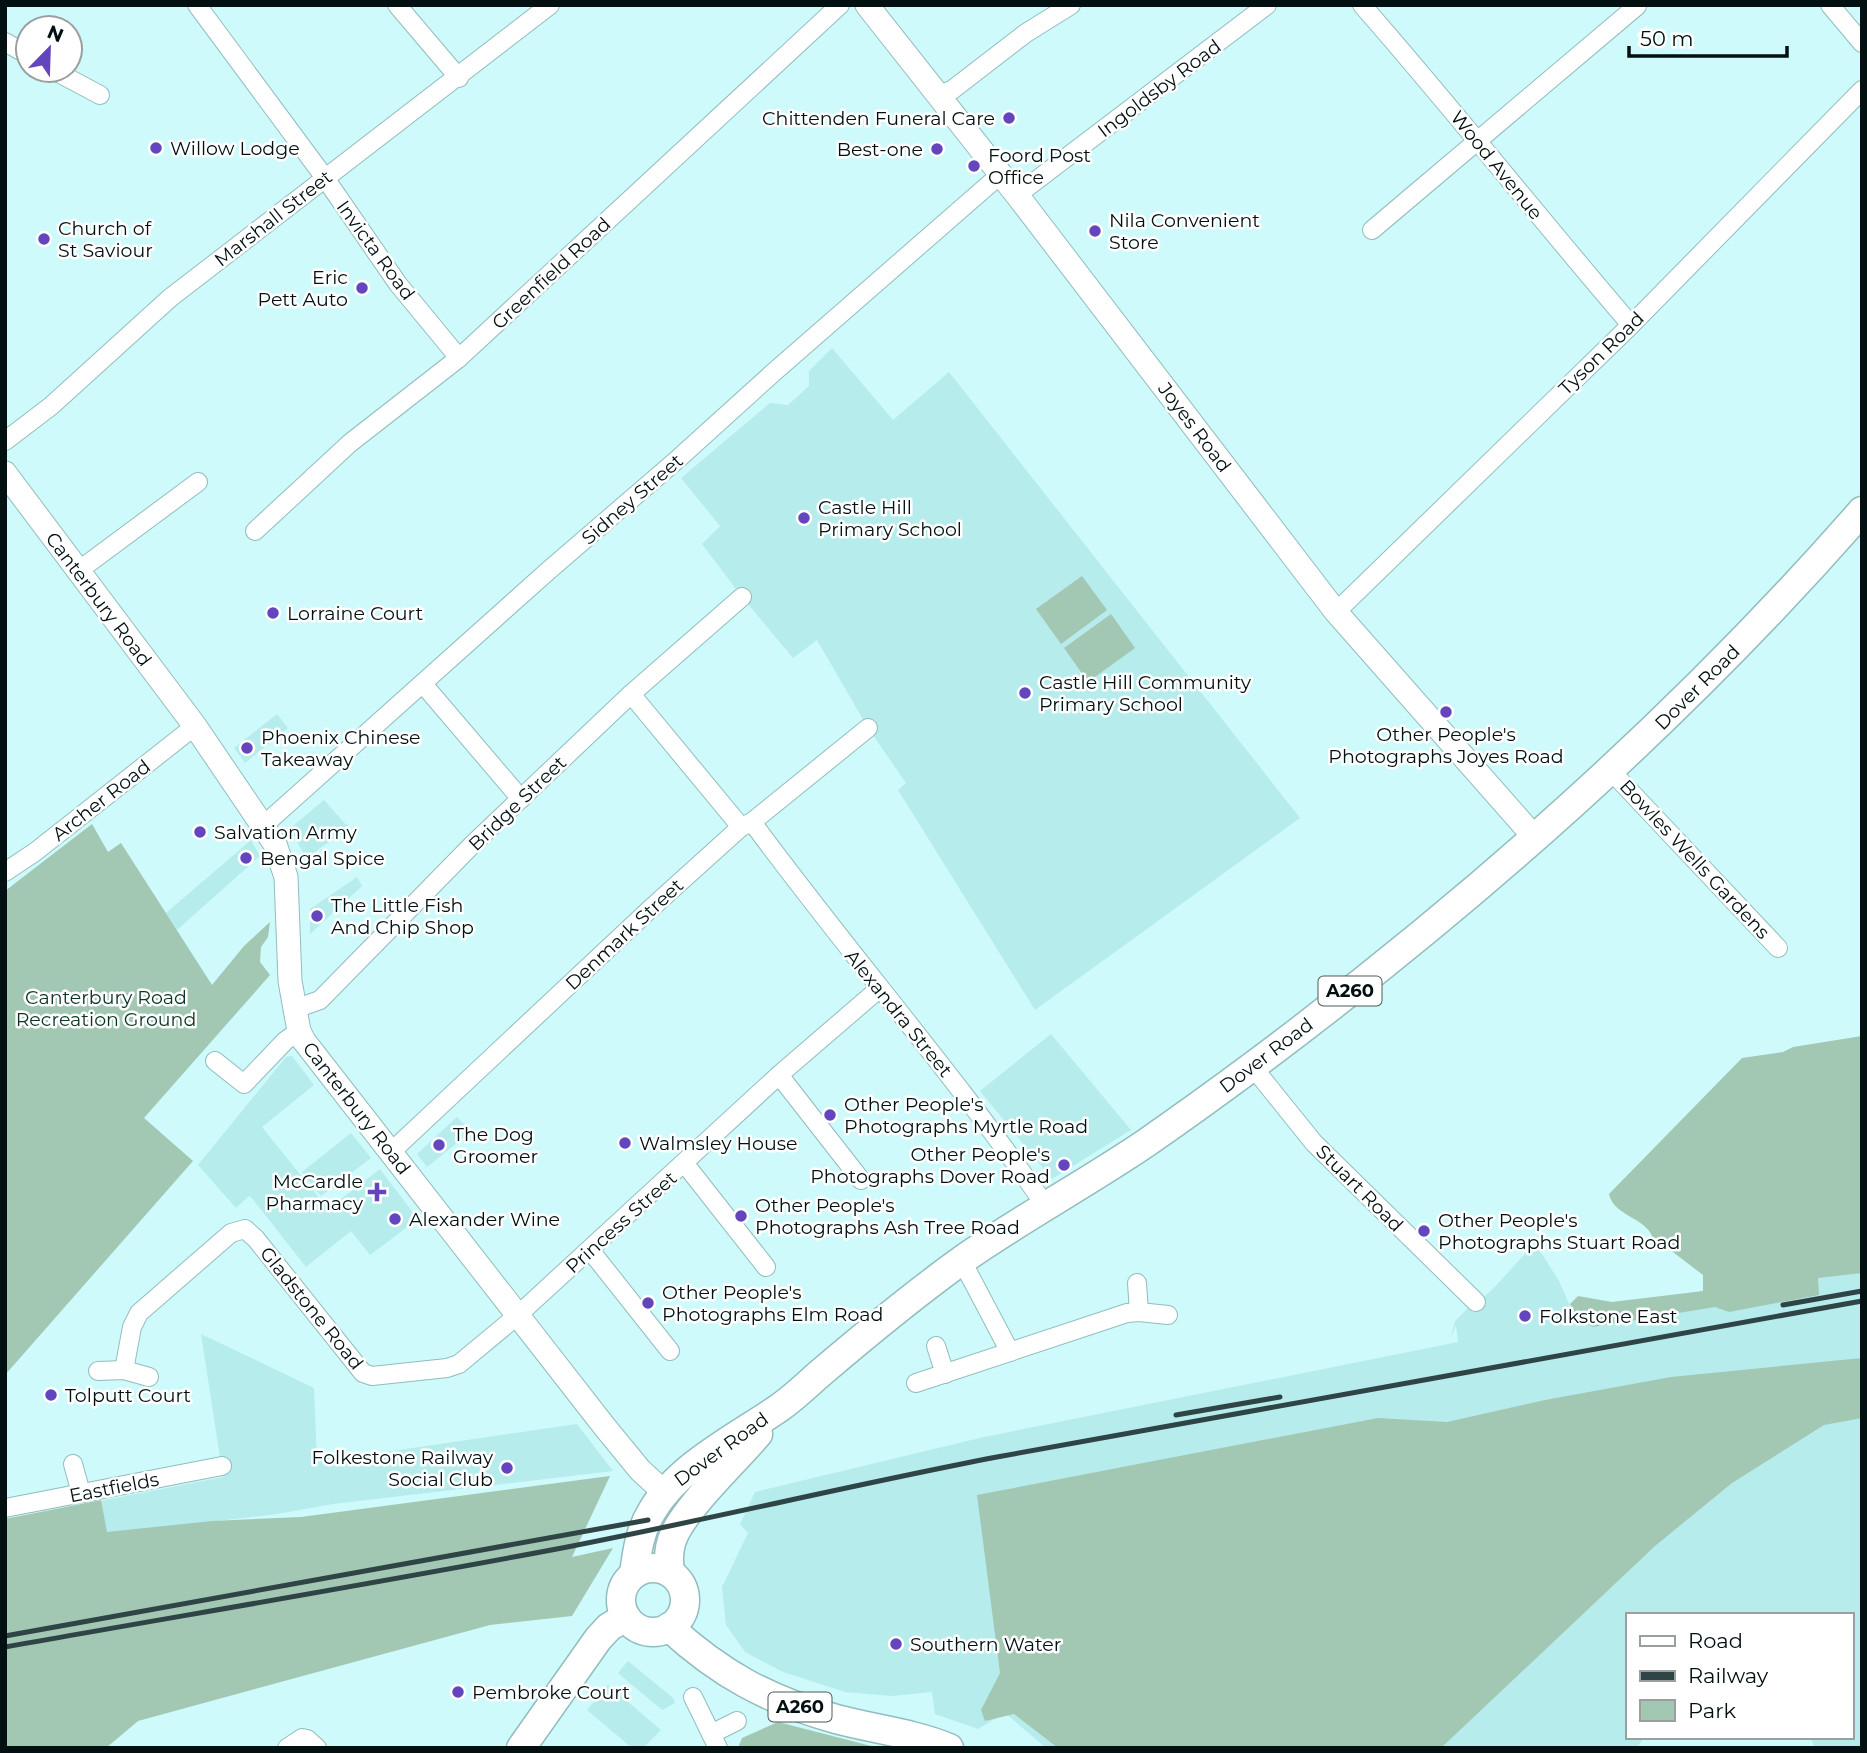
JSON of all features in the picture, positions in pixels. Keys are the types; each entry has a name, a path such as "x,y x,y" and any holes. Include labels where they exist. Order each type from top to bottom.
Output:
{"main road":[{"name":"Dover Road","path":"634,1574 638,1542 651,1511 664,1492 701,1461 783,1405 886,1318 962,1261 1045,1205 1144,1144 1252,1066 1437,924 1611,771 1733,651 1862,511"},
{"name":"Dover Road","path":"670,1572 668,1554 676,1531 697,1503 783,1405"},
{"path":"652,1568 670,1572 678,1580 685,1600 683,1611 669,1627 650,1632 632,1624 626,1617 621,1599 627,1581 634,1574 652,1568"},
{"path":"521,1748 598,1639 609,1627 626,1617"},
{"name":"A260","path":"669,1627 730,1676 755,1689 836,1719 903,1733 949,1748"}],"street":[{"name":"Invicta Road","path":"197,5 325,178 398,284 459,358"},
{"path":"397,5 458,78"},
{"name":"Marshall Street","path":"5,441 51,406 150,314 550,5"},
{"name":"Greenfield Road","path":"254,531 350,443 459,358 840,5"},
{"name":"Joyes Road","path":"867,5 1001,174 1336,612 1536,839"},
{"path":"937,95 952,90 1026,33 1071,5"},
{"name":"Ingoldsby Road","path":"1017,195 1267,5"},
{"name":"Wood Avenue","path":"1362,5 1479,141 1630,325"},
{"path":"1830,5 1862,43"},
{"path":"1371,229 1637,6"},
{"path":"79,84 100,95"},
{"name":"Tyson Road","path":"1336,612 1630,325 1862,90"},
{"name":"Sidney Street","path":"264,825 548,571 1001,174"},
{"name":"Canterbury Road","path":"5,473 195,726 264,825 282,859 286,877 289,981 297,1020 309,1048 604,1426 640,1470 664,1492"},
{"path":"78,571 198,482"},
{"name":"Bridge Street","path":"215,1060 244,1084 285,1041 297,1020 473,845 631,694 742,597"},
{"path":"423,684 521,799"},
{"name":"Alexandra Street","path":"631,694 817,909 971,1102 1045,1205"},
{"name":"Archer Road","path":"5,872 35,852 195,726"},
{"name":"Denmark Street","path":"391,1152 648,911 746,825 868,728"},
{"name":"Bowles Wells Gardens","path":"1611,771 1778,947"},
{"name":"Princess Street","path":"518,1315 779,1075 880,988"},
{"name":"Stuart Road","path":"1252,1066 1314,1143 1476,1302"},
{"path":"779,1075 861,1180"},
{"path":"685,1164 766,1267"},
{"name":"Gladstone Road","path":"124,1370 132,1327 139,1313 231,1233 245,1229 256,1239 363,1373 372,1376 447,1368 459,1364 518,1315"},
{"path":"590,1250 670,1352"},
{"path":"962,1261 1010,1352"},
{"path":"1137,1283 1139,1312"},
{"path":"916,1383 1127,1313 1168,1315"},
{"path":"936,1346 945,1374"},
{"path":"98,1371 124,1370 149,1377"},
{"path":"73,1464 81,1493"},
{"name":"Eastfields","path":"5,1508 222,1466"},
{"path":"693,1697 714,1741 737,1721"},
{"path":"287,1748 302,1738 317,1748"}],"shaded area":[{"name":"Castle Hill Community Primary School","path":"832,348 893,420 949,372 1300,818 1035,1010 898,790 906,783 868,728 817,640 793,658 702,544 720,526 681,478 770,403 788,405 809,386 809,371"},
{"path":"277,714 288,728 245,763 234,748"},
{"path":"324,800 349,828 306,858 291,831 293,826"},
{"path":"251,840 260,856 177,930 166,913"},
{"path":"357,877 362,886 310,934 310,909"},
{"path":"1051,1034 1131,1130 1052,1179 980,1091"},
{"path":"292,1056 314,1085 262,1127 328,1209 380,1169 418,1219 370,1255 351,1231 306,1267 251,1197 236,1208 198,1165 286,1057"},
{"path":"457,1117 471,1132 427,1167 417,1154"},
{"path":"351,1133 371,1158 321,1196 302,1172"},
{"path":"1862,1221 1862,1748 1815,1748 1811,1739 1853,1739 1853,1613 1626,1613 1626,1739 1643,1739 1637,1748 1046,1748 1005,1713 978,1729 935,1714 932,1692 892,1696 845,1692 783,1672 745,1652 726,1625 722,1587 748,1533 740,1524 755,1492 984,1437 1458,1342 1456,1325 1450,1340 1455,1321 1490,1292 1535,1243 1559,1281 1570,1306 1643,1302 1705,1293"},
{"path":"201,1334 314,1388 317,1462 577,1424 613,1471 89,1536 70,1507 223,1477"},
{"path":"628,1661 673,1698 675,1703 662,1710 618,1673"},
{"path":"608,1685 661,1730 643,1748 632,1748 587,1710"}],"green space":[{"path":"1082,576 1107,610 1061,644 1036,609"},
{"path":"1111,614 1135,648 1088,682 1064,648"},
{"name":"Canterbury Road Recreation Ground","path":"92,824 108,852 121,843 212,985 244,946 270,922 268,937 261,947 260,962 270,975 144,1118 193,1161 5,1375 5,891"},
{"path":"1862,1036 1862,1273 1818,1278 1819,1295 1729,1312 1715,1307 1593,1327 1579,1319 1570,1304 1578,1296 1612,1302 1703,1291 1703,1275 1652,1236 1643,1225 1616,1207 1609,1194 1742,1058"},
{"path":"1862,1358 1862,1418 1824,1425 1732,1483 1655,1546 1441,1748 1058,1748 1014,1714 985,1721 981,1710 1000,1673 977,1495 1378,1418 1447,1422 1545,1400 1671,1377"},
{"path":"610,1476 572,1557 613,1548 572,1616 490,1625 138,1721 106,1748 5,1748 5,1519 101,1500 107,1532 212,1521 301,1517"},
{"path":"778,1722 879,1748 738,1748 742,1738"}],"railway":[{"path":"1783,1305 1862,1291"},
{"path":"5,1647 562,1548 997,1457 1862,1301"},
{"path":"1176,1415 1280,1397"},
{"path":"5,1636 648,1520"}],"place":[{"name":"Chittenden Funeral Care","path":"1009,118"},
{"name":"Willow Lodge","path":"156,148"},
{"name":"Best-one","path":"937,149"},
{"name":"Foord Post Office","path":"974,166"},
{"name":"Nila Convenient Store","path":"1095,231"},
{"name":"Church of St Saviour","path":"44,239"},
{"name":"Eric Pett Auto","path":"362,288"},
{"name":"Castle Hill Primary School","path":"804,518"},
{"name":"Lorraine Court","path":"273,613"},
{"name":"Castle Hill Community Primary School","path":"1025,693"},
{"name":"Other People's Photographs Joyes Road","path":"1446,712"},
{"name":"Phoenix Chinese Takeaway","path":"247,748"},
{"name":"Salvation Army","path":"200,832"},
{"name":"Bengal Spice","path":"246,858"},
{"name":"The Little Fish And Chip Shop","path":"317,916"},
{"name":"Other People's Photographs Myrtle Road","path":"830,1115"},
{"name":"Walmsley House","path":"625,1143"},
{"name":"The Dog Groomer","path":"439,1145"},
{"name":"Other People's Photographs Dover Road","path":"1064,1165"},
{"name":"McCardle Pharmacy","path":"377,1192"},
{"name":"Other People's Photographs Ash Tree Road","path":"741,1216"},
{"name":"Alexander Wine","path":"395,1219"},
{"name":"Other People's Photographs Stuart Road","path":"1424,1231"},
{"name":"Other People's Photographs Elm Road","path":"648,1303"},
{"name":"Folkstone East","path":"1525,1316"},
{"name":"Tolputt Court","path":"51,1395"},
{"name":"Folkestone Railway Social Club","path":"507,1468"},
{"name":"Southern Water","path":"896,1644"},
{"name":"Pembroke Court","path":"458,1692"}]}
